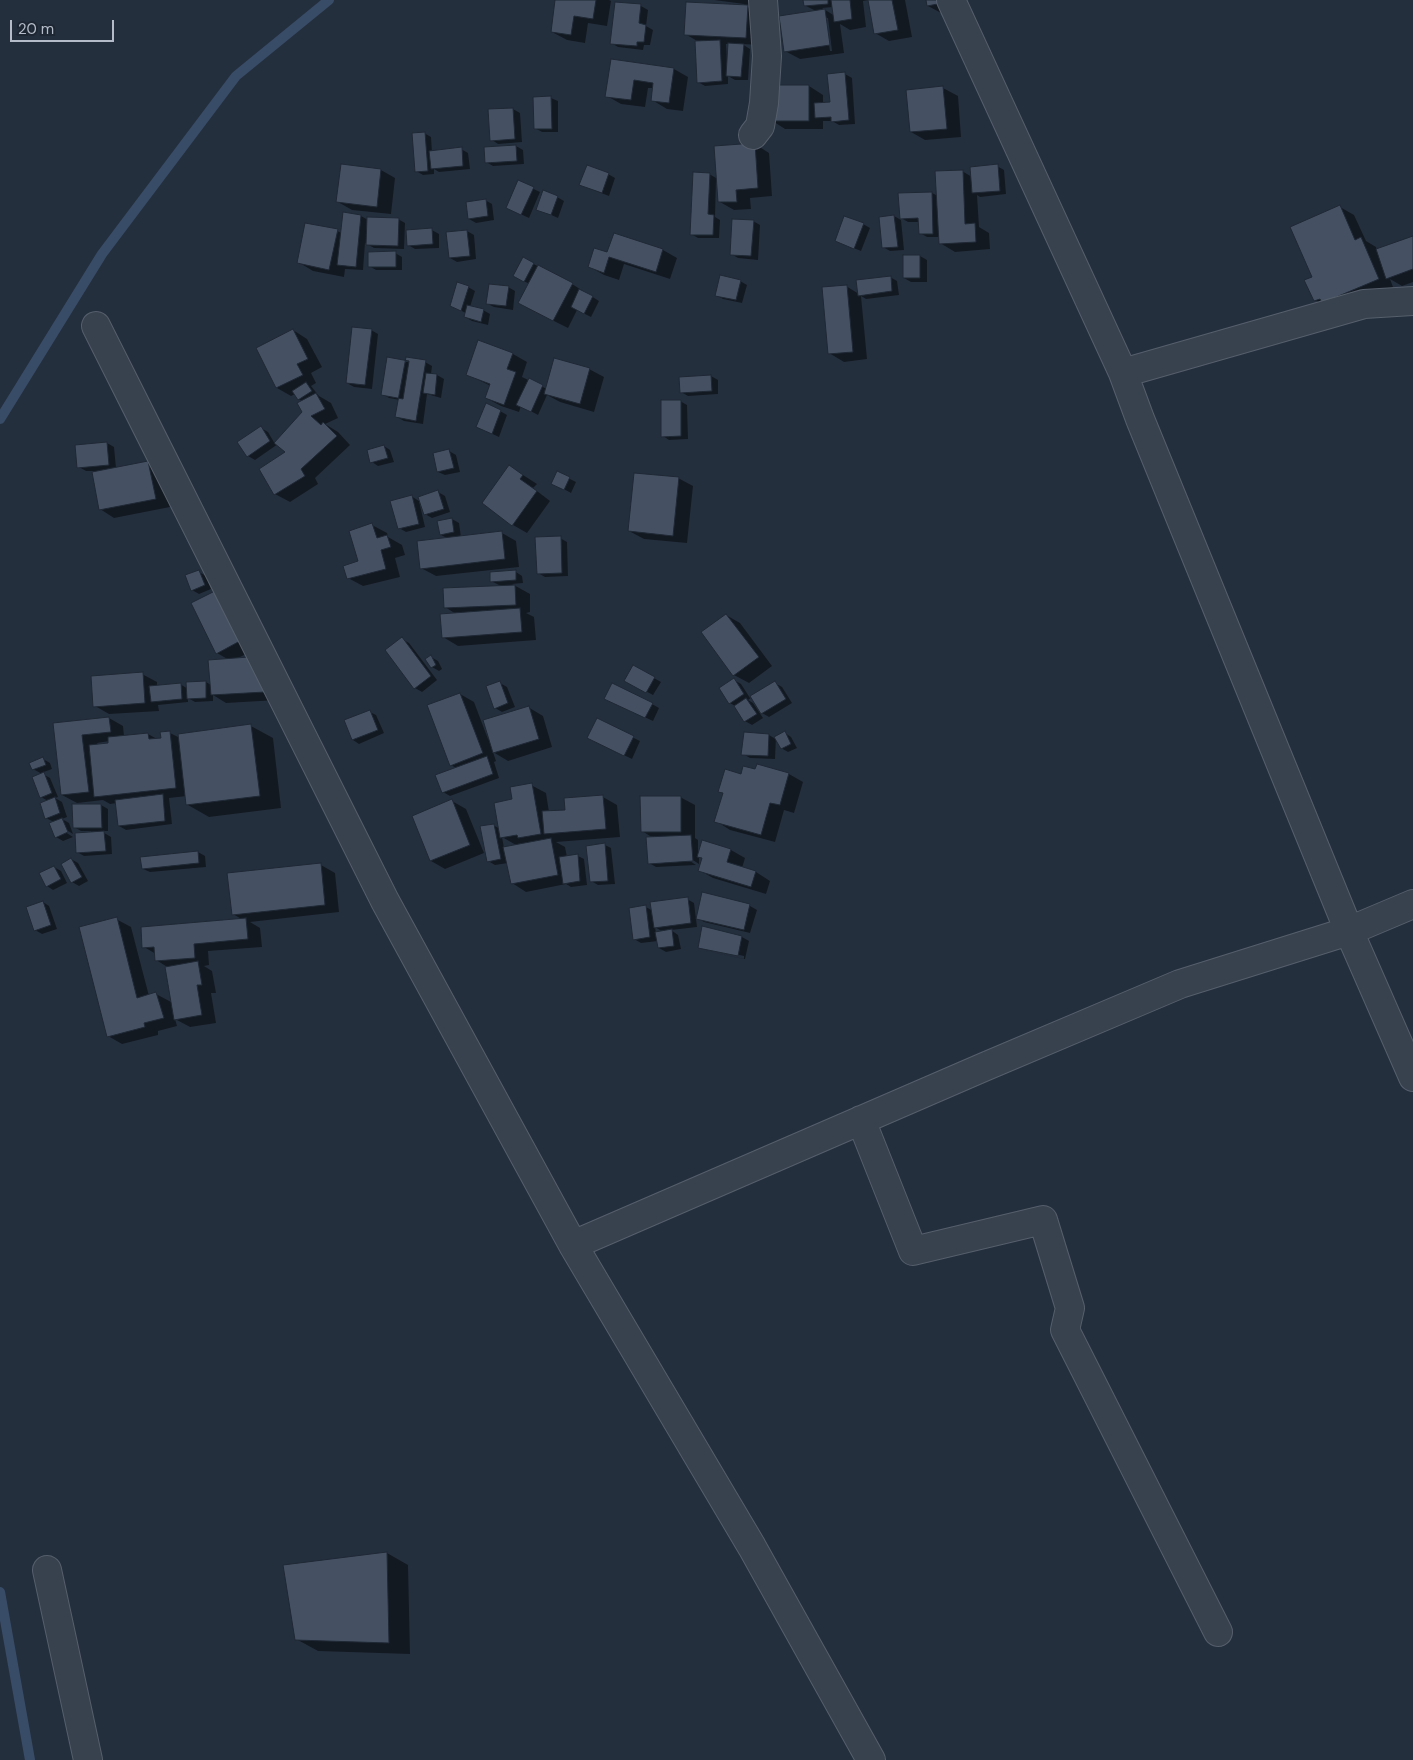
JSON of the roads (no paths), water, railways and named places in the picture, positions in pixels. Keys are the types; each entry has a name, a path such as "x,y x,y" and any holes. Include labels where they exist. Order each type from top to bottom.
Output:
{"street":[{"path":"753,135 760,126 767,66 763,0"},
{"path":"951,0 1124,373 1140,419 1349,931 1413,1077"},
{"path":"1124,373 1364,304 1413,300"},
{"path":"96,326 385,901 573,1245 752,1547 871,1760"},
{"path":"573,1245 1180,984 1349,931 1413,904"},
{"path":"861,1120 912,1252 1043,1220 1070,1308 1064,1330 1218,1632"},
{"path":"48,1570 88,1760"}],"waterway":[{"path":"0,419 102,254 236,76 329,0"},
{"path":"0,1592 30,1760"}]}
